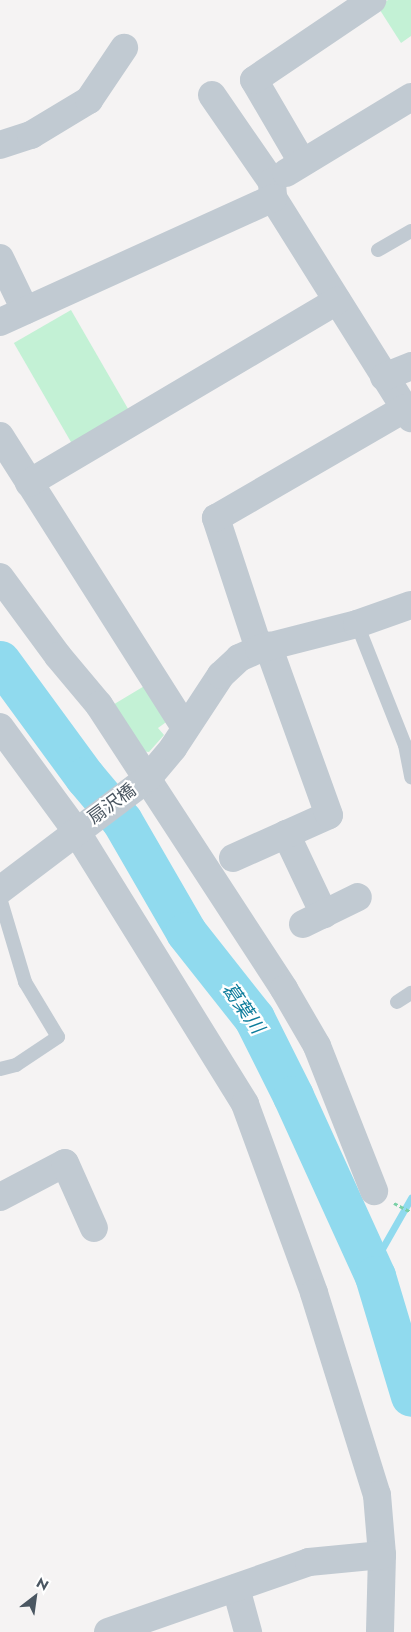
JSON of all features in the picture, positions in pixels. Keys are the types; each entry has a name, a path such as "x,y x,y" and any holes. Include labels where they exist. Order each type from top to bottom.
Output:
{"street":[{"path":"302,162 254,80 372,0"},
{"path":"0,145 31,135 89,100 124,48"},
{"path":"212,95 272,190 337,301 408,413 216,518 329,815 234,858"},
{"path":"0,322 272,190 302,162 411,97"},
{"path":"0,258 25,310"},
{"path":"29,483 337,301"},
{"path":"384,377 411,366"},
{"path":"0,436 185,727"},
{"path":"0,576 58,656 100,705 317,1046 380,1195"},
{"name":"扇沢橋","path":"0,890 148,778 173,748 185,727 221,675 239,658 264,647 357,624 411,605"},
{"path":"0,727 76,831 245,1104 350,1404 378,1495 382,1555 380,1632"},
{"path":"286,834 314,919 358,897"},
{"path":"0,1197 65,1163 94,1228"},
{"path":"108,1632 309,1562 382,1555"},
{"path":"236,1588 248,1632"}],"lane":[{"path":"378,250 411,231"},
{"path":"357,624 405,745 411,777"},
{"path":"0,898 25,982 58,1037 16,1065 0,1069"},
{"path":"397,1002 411,993"}],"path":[{"path":"380,1195 411,1212"}],"green space":[{"path":"388,0 411,0 411,36 401,43 378,7"},
{"path":"71,310 130,412 73,445 14,343"},
{"path":"146,685 169,720 158,728 164,735 149,752 140,751 111,706"}],"waterway":[{"name":"葛葉川","path":"0,661 85,777 122,821 186,932 254,1018 293,1096 375,1276 411,1396"},
{"path":"371,1268 411,1198"}]}
